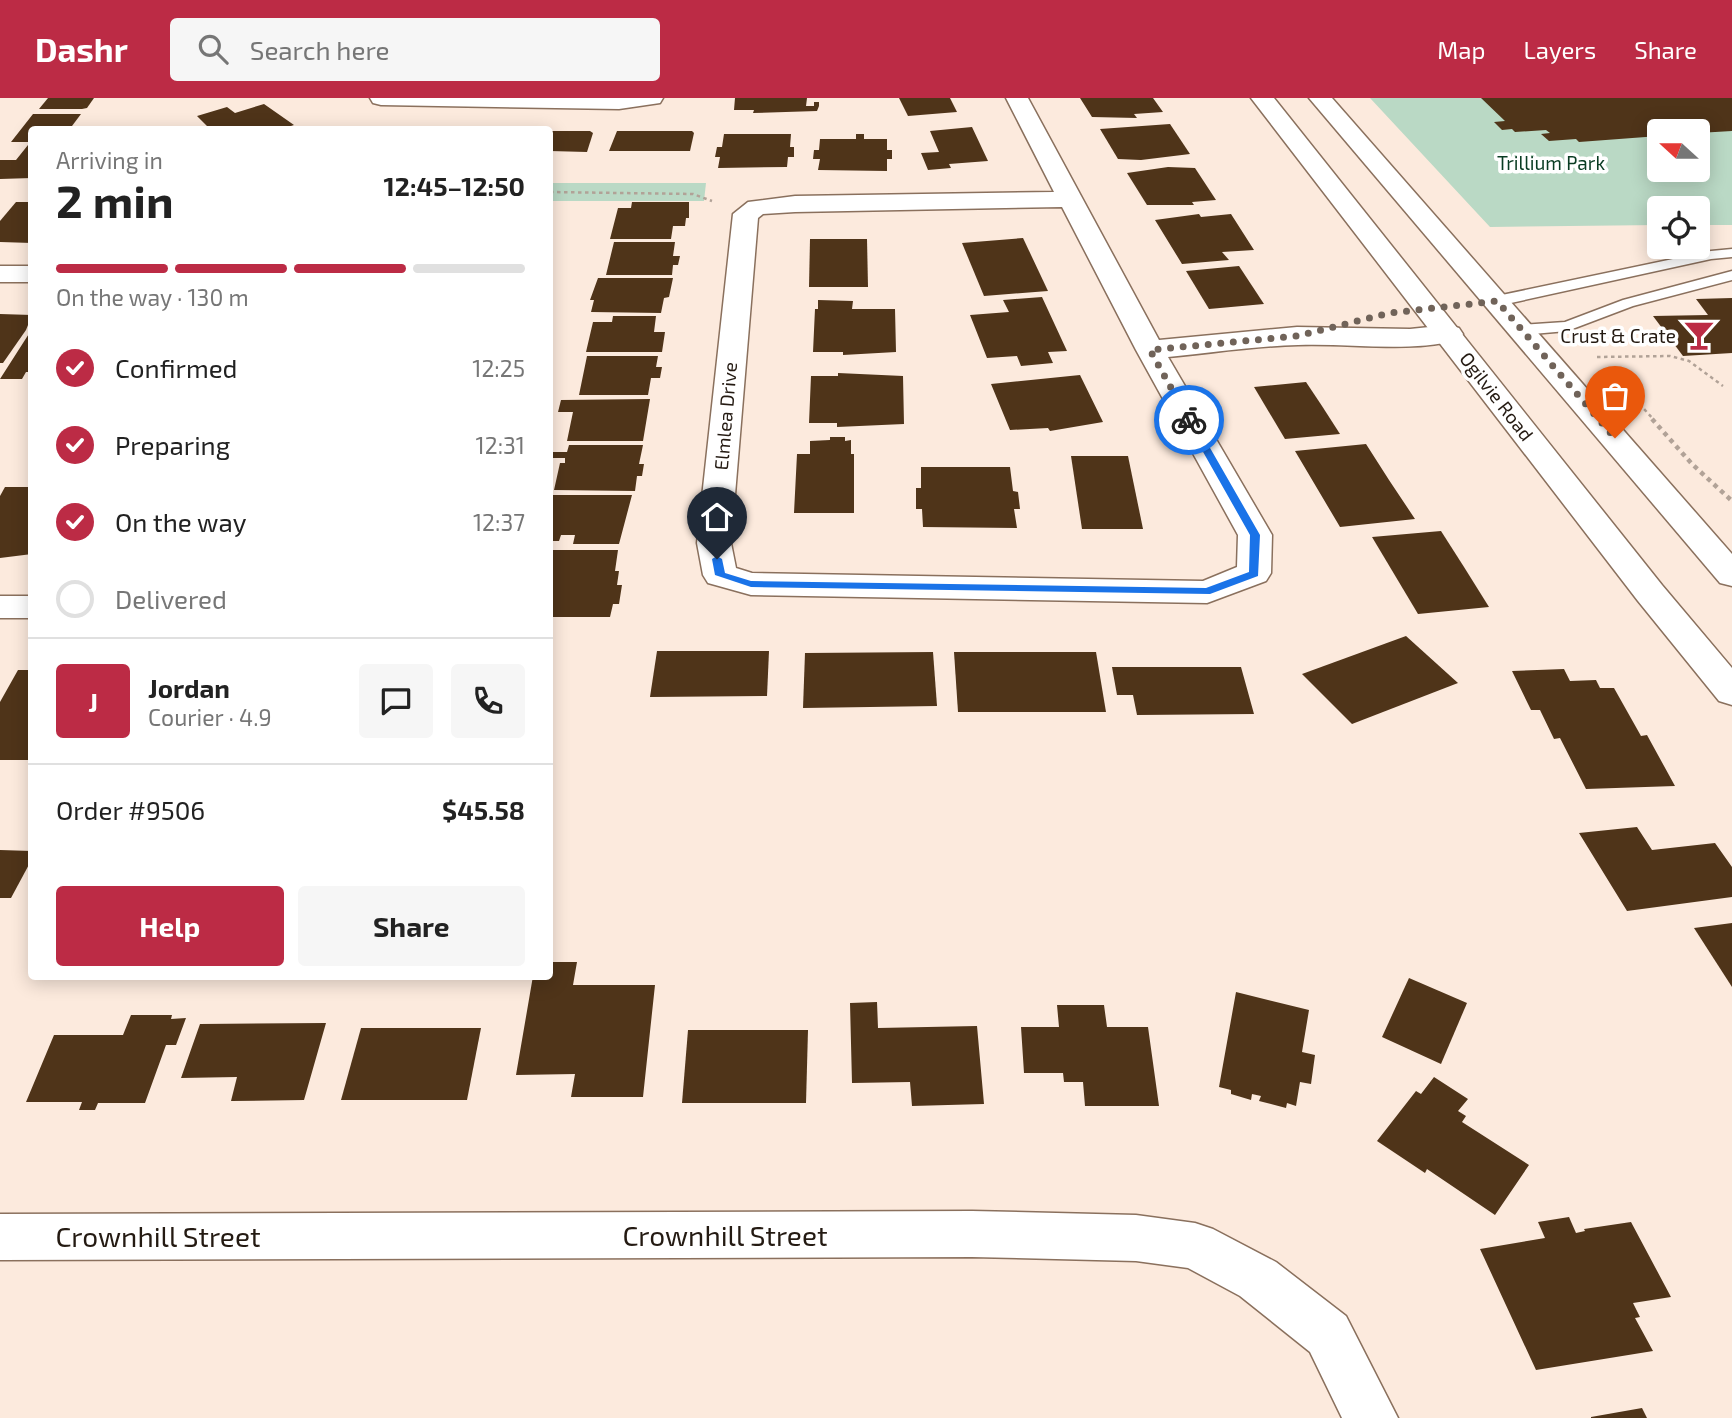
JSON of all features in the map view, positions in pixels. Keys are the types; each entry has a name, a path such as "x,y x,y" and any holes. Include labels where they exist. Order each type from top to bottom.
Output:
{"street":[{"path":"381,98 619,102 652,98"},
{"name":"Elmlea Drive","path":"746,214 714,543 720,575 751,584 1207,592 1254,573 1255,535 1150,350 1017,98"},
{"name":"Ogilvie Road","path":"1262,98 1460,311 1520,330 1732,575"},
{"name":"Ogilvie Road","path":"1320,98 1650,593 1732,692"},
{"path":"746,214 757,207 794,204 1072,199"},
{"path":"0,274 28,274"},
{"path":"1150,350 1297,336 1409,338 1460,311 1520,330"},
{"path":"0,607 28,607"},
{"name":"Crownhill Street","path":"0,1237 972,1234 1136,1238 1195,1246 1258,1279 1328,1334 1371,1418"}],"lane":[{"path":"1460,311 1711,255 1732,253"},
{"path":"1520,330 1567,326 1628,303 1732,275"}],"path":[{"path":"553,192 693,194 746,214"},
{"path":"1606,367 1597,357 1670,356 1689,361 1723,386"},
{"path":"1616,377 1692,464 1732,501"}],"green space":[{"name":"Trillium Park","path":"1370,98 1732,98 1732,225 1710,225 1710,196 1647,196 1647,225 1490,227"},
{"path":"553,183 706,183 704,201 553,201"}],"building":[{"path":"48,98 94,98 87,108 82,109 39,109"},
{"path":"735,98 807,98 806,106 814,106 814,102 819,102 819,106 817,111 753,113 754,110 734,110"},
{"path":"899,98 950,98 957,112 908,116"},
{"path":"1080,98 1153,98 1163,112 1134,114 1137,118 1092,117"},
{"path":"1481,98 1732,98 1732,131 1710,132 1710,119 1647,119 1647,137 1579,142 1576,139 1549,141 1541,134 1550,133 1546,130 1502,130 1494,122 1505,121"},
{"path":"264,104 294,125 207,126 197,116 227,107 235,113"},
{"path":"33,114 81,114 72,126 28,126 28,142 11,142"},
{"path":"1170,124 1190,154 1141,160 1118,159 1100,129"},
{"path":"972,127 988,161 949,164 951,168 928,170 921,153 939,152 930,131"},
{"path":"553,131 590,131 593,133 587,152 553,151"},
{"path":"617,131 694,133 690,151 609,151"},
{"path":"724,134 791,134 790,147 794,147 794,157 788,157 787,167 718,168 720,157 715,157 717,147 722,147"},
{"path":"856,134 864,134 864,139 887,139 887,150 892,150 892,159 887,159 887,171 818,170 820,159 813,159 814,150 819,150 820,139 856,139"},
{"path":"28,145 28,178 0,179 0,160 16,160"},
{"path":"1168,167 1195,168 1216,200 1192,202 1194,205 1147,205 1127,173"},
{"path":"16,202 28,202 28,243 0,242 0,221"},
{"path":"632,202 689,202 689,218 686,218 685,226 673,226 671,239 610,239 618,208 631,208"},
{"path":"1199,214 1201,217 1231,214 1254,250 1222,252 1229,260 1182,264 1155,220"},
{"path":"1023,238 1048,291 984,296 962,243"},
{"path":"810,239 867,239 868,287 809,287"},
{"path":"614,242 675,242 673,256 680,256 678,265 673,265 672,275 606,275"},
{"path":"1239,266 1264,304 1209,309 1186,271"},
{"path":"598,278 673,278 669,297 664,298 661,313 591,312 594,300 590,300"},
{"path":"1042,297 1067,351 1048,352 1053,363 1021,366 1017,356 987,358 970,315 1009,312 1003,300"},
{"name":"Crust & Crate","path":"1732,298 1732,353 1683,356 1653,316 1708,315 1696,299"},
{"path":"818,300 853,301 852,309 895,309 896,352 843,355 843,352 813,352 815,309 818,309"},
{"path":"0,314 28,315 26,330 3,363 0,363"},
{"path":"613,316 656,316 654,332 665,332 662,352 586,352 593,322 612,322"},
{"path":"28,335 28,372 22,379 0,379"},
{"path":"587,356 658,356 656,367 662,367 660,378 651,378 648,395 579,395"},
{"path":"838,373 903,376 904,424 837,427 837,423 809,423 811,376 838,376"},
{"path":"1080,375 1103,422 1050,431 1048,428 1010,430 991,384"},
{"path":"1306,382 1340,434 1285,439 1254,387"},
{"path":"650,399 643,441 567,441 573,412 558,412 561,400"},
{"path":"830,437 845,437 845,441 851,440 851,454 854,454 854,513 794,513 797,454 810,454 810,441 830,440"},
{"path":"1366,444 1415,519 1340,527 1295,451"},
{"path":"569,445 643,445 639,464 644,464 642,476 637,476 635,491 554,490 560,463 565,463 565,458 553,458 553,452 567,452"},
{"path":"1071,456 1128,456 1143,529 1082,529"},
{"path":"921,467 1010,467 1013,491 1018,492 1020,509 1014,509 1017,528 923,527 922,509 916,509 916,488 921,488"},
{"path":"5,487 28,487 28,554 0,558 0,496"},
{"path":"553,495 632,495 619,544 573,544 575,535 561,535 559,541 553,541"},
{"path":"1441,531 1489,607 1418,614 1372,537"},
{"path":"553,550 618,550 615,571 619,571 617,585 622,585 619,604 613,604 610,617 553,617"},
{"path":"1406,636 1458,683 1352,724 1302,674"},
{"path":"657,651 769,651 767,696 650,697"},
{"path":"933,652 937,706 803,708 805,653"},
{"path":"954,652 1096,652 1106,712 958,712"},
{"path":"1112,667 1241,667 1254,714 1137,715 1133,695 1117,695"},
{"path":"1564,669 1570,681 1596,680 1600,688 1614,688 1641,736 1647,735 1675,786 1586,789 1560,738 1554,739 1540,710 1531,710 1512,671"},
{"path":"18,670 28,670 28,760 0,760 0,702"},
{"path":"1637,827 1652,850 1715,843 1732,867 1732,897 1627,911 1579,833"},
{"path":"0,850 28,851 28,866 11,898 0,898"},
{"path":"1732,923 1732,987 1694,928"},
{"path":"553,962 577,962 573,985 655,985 643,1097 571,1097 575,1074 516,1075 532,980 553,980"},
{"path":"1409,978 1467,1003 1441,1064 1382,1037"},
{"path":"1236,992 1309,1010 1302,1052 1315,1055 1311,1084 1300,1082 1296,1106 1287,1103 1286,1108 1259,1101 1261,1096 1252,1094 1251,1100 1219,1087"},
{"path":"877,1002 878,1028 977,1026 984,1104 912,1106 910,1082 852,1083 850,1003"},
{"path":"1057,1005 1104,1005 1107,1027 1148,1027 1159,1106 1085,1106 1083,1082 1064,1082 1063,1073 1024,1073 1021,1027 1059,1027"},
{"path":"131,1015 172,1015 171,1019 186,1018 176,1045 166,1045 145,1103 98,1103 95,1110 79,1110 82,1102 26,1102 54,1035 123,1035"},
{"path":"326,1023 304,1100 231,1101 237,1077 181,1078 200,1024"},
{"path":"361,1028 481,1028 467,1100 341,1100"},
{"path":"688,1030 808,1030 806,1103 682,1103"},
{"path":"1434,1077 1468,1099 1458,1111 1466,1116 1462,1122 1529,1165 1495,1215 1427,1169 1425,1173 1377,1141 1416,1091 1421,1094"},
{"path":"1569,1217 1576,1233 1585,1231 1584,1229 1631,1222 1671,1297 1633,1303 1640,1317 1635,1318 1653,1351 1536,1370 1480,1249 1545,1238 1538,1222"},
{"path":"1642,1408 1647,1418 1591,1418 1591,1417"}],"way so far":[{"path":"1189,420 1150,350 1297,336 1390,313 1497,301 1615,438"}],"place":[{"name":"Crust & Crate","path":"1699,335"}],"route":[{"path":"717,559 720,575 751,584 1207,592 1254,573 1255,535 1189,420"}]}
